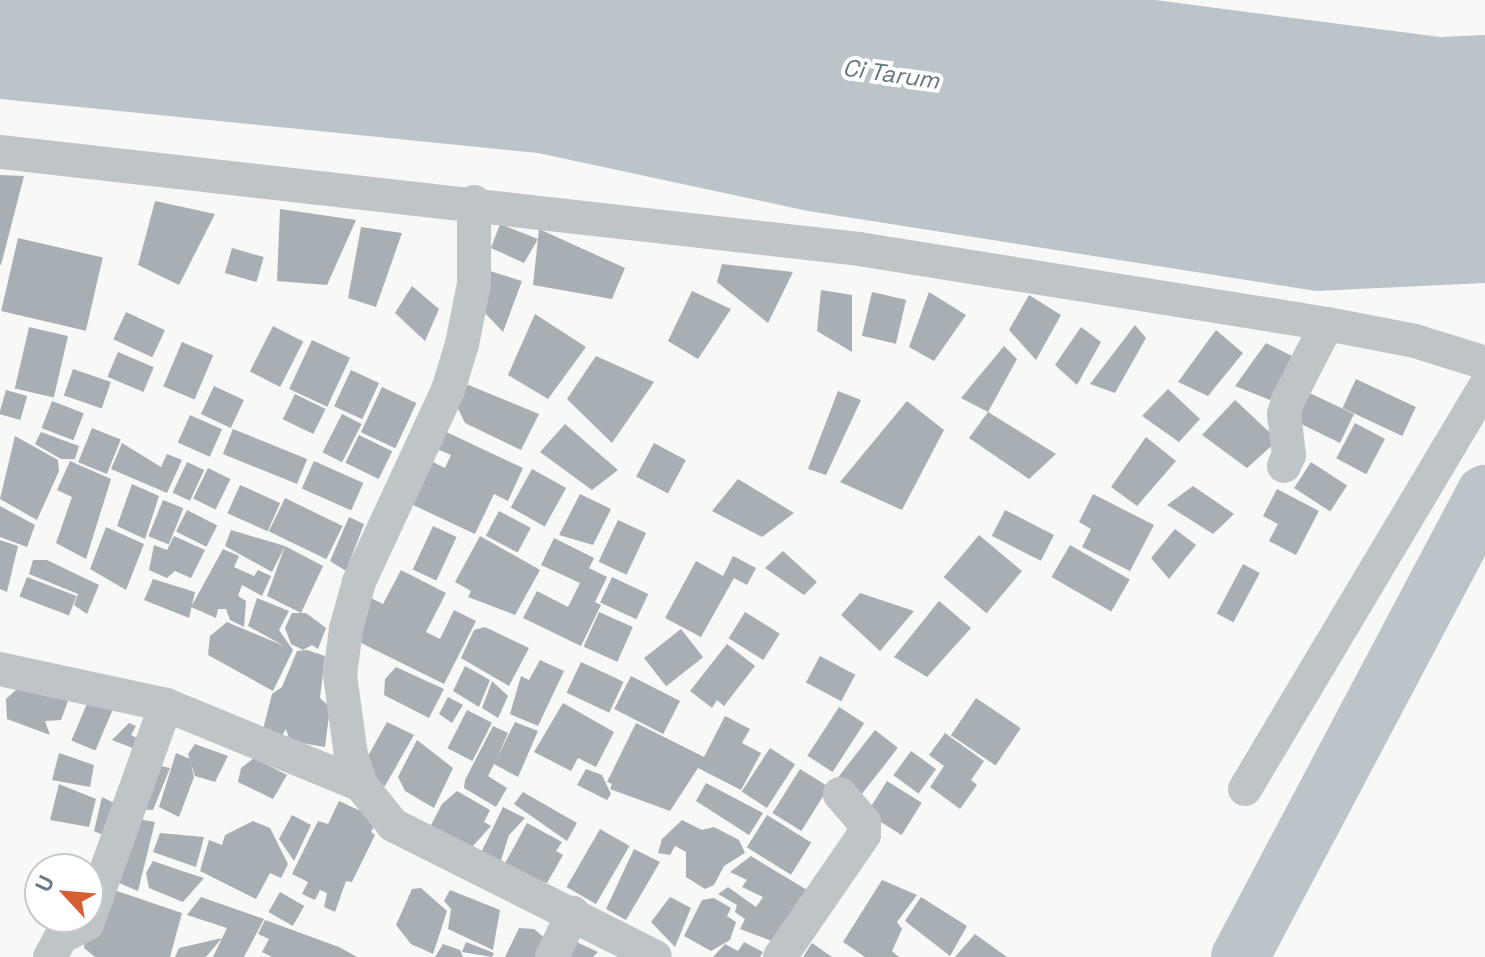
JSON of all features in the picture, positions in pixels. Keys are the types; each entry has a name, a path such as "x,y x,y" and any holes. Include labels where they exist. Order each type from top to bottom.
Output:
{"street":[{"path":"0,152 474,202 859,249 1327,324 1415,341 1485,363"},
{"path":"474,202 474,284 462,344 448,390 359,582 346,629 340,675 344,722 361,785 393,825 655,957"},
{"path":"1284,466 1289,455 1284,414 1288,400 1327,324"},
{"path":"1245,789 1485,386"},
{"path":"0,669 166,705 361,785"},
{"path":"50,957 61,937 85,929 166,705"},
{"path":"780,957 864,835 864,822 840,794"},
{"path":"552,957 573,913"}],"water":[{"name":"Ci Tarum","path":"0,0 1155,0 1440,37 1485,35 1485,283 1316,291 808,211 538,153 0,99"}],"building":[{"path":"0,175 24,176 1,265 0,265"},
{"path":"155,201 215,214 179,285 138,265"},
{"path":"280,209 356,220 327,285 277,281"},
{"path":"500,224 538,239 524,263 491,248"},
{"path":"361,227 402,233 376,307 348,298"},
{"path":"539,229 625,268 612,299 533,285"},
{"path":"18,238 103,258 86,331 1,311"},
{"path":"232,248 264,257 257,282 225,273"},
{"path":"722,264 793,272 768,323 717,282"},
{"path":"490,271 522,281 503,332 483,311"},
{"path":"412,286 439,309 425,341 395,313"},
{"path":"821,290 852,295 852,352 817,331"},
{"path":"692,291 731,309 698,359 668,341"},
{"path":"872,292 906,300 896,344 862,336"},
{"path":"929,292 966,315 934,361 909,347"},
{"path":"1029,295 1061,315 1036,360 1009,330"},
{"path":"126,312 165,330 152,357 113,339"},
{"path":"535,314 586,347 548,399 508,375"},
{"path":"1135,325 1146,338 1115,393 1090,384"},
{"path":"273,326 303,341 280,387 250,371"},
{"path":"29,327 68,336 54,397 15,388"},
{"path":"1081,327 1101,342 1077,385 1055,365"},
{"path":"1216,330 1243,353 1208,396 1178,382"},
{"path":"312,340 350,358 327,407 289,389"},
{"path":"182,342 213,355 195,399 163,386"},
{"path":"1266,343 1292,356 1270,400 1235,386"},
{"path":"1004,346 1017,359 988,412 961,398"},
{"path":"118,352 154,367 143,392 107,377"},
{"path":"596,356 654,382 612,443 567,399"},
{"path":"73,369 111,382 102,408 64,395"},
{"path":"351,370 379,383 362,419 334,406"},
{"path":"1356,379 1416,407 1402,436 1342,408"},
{"path":"461,382 539,414 521,450 465,423 453,398"},
{"path":"214,386 244,400 231,428 201,414"},
{"path":"382,387 416,403 395,448 361,432"},
{"path":"1299,388 1354,414 1340,443 1295,421"},
{"path":"1168,389 1200,419 1179,442 1142,416"},
{"path":"6,390 27,396 20,420 0,414"},
{"path":"838,391 861,400 826,475 808,469"},
{"path":"295,394 326,409 313,434 283,419"},
{"path":"1235,400 1278,440 1247,468 1202,435"},
{"path":"52,401 84,413 73,440 42,428"},
{"path":"907,401 944,430 902,510 840,482"},
{"path":"988,412 1056,454 1029,479 969,438"},
{"path":"342,414 362,424 342,462 322,452"},
{"path":"190,415 222,429 210,457 178,442"},
{"path":"1355,423 1385,439 1366,474 1336,458"},
{"path":"565,424 618,470 592,490 540,452"},
{"path":"92,428 121,440 107,474 78,462"},
{"path":"233,429 307,459 297,484 223,454"},
{"path":"440,429 523,468 508,501 494,494 475,534 413,505 433,462 445,468 451,455 432,447"},
{"path":"41,432 79,446 75,459 61,459 35,444"},
{"path":"359,435 392,451 379,479 345,463"},
{"path":"15,436 58,460 59,471 37,520 0,499"},
{"path":"1146,437 1176,461 1137,506 1111,487"},
{"path":"122,443 161,467 167,454 182,460 167,493 111,469"},
{"path":"654,443 686,460 668,493 636,477"},
{"path":"70,461 111,479 86,559 56,543 72,497 57,490"},
{"path":"314,461 363,483 351,510 302,488"},
{"path":"187,462 204,470 190,501 173,493"},
{"path":"1311,462 1347,485 1330,511 1294,488"},
{"path":"208,468 230,479 216,510 193,499"},
{"path":"532,469 566,488 545,526 511,507"},
{"path":"738,479 794,513 762,537 712,511"},
{"path":"132,484 159,496 145,539 117,526"},
{"path":"240,485 280,503 268,531 227,513"},
{"path":"1193,486 1234,514 1213,534 1167,505"},
{"path":"1277,489 1319,511 1296,555 1269,541 1278,524 1263,516"},
{"path":"580,494 611,509 593,545 559,535"},
{"path":"1093,494 1154,525 1130,571 1082,547 1091,529 1079,522"},
{"path":"285,498 343,526 326,559 269,531"},
{"path":"163,500 183,508 169,544 148,536"},
{"path":"0,506 35,525 27,547 0,537"},
{"path":"187,510 217,525 206,547 176,531"},
{"path":"1005,510 1054,535 1041,561 992,536"},
{"path":"499,511 531,528 518,553 486,536"},
{"path":"349,517 364,524 346,571 330,561"},
{"path":"618,520 646,533 627,575 599,562"},
{"path":"433,526 457,537 436,580 413,570"},
{"path":"106,527 144,544 126,590 90,569"},
{"path":"1175,529 1196,545 1169,579 1151,558"},
{"path":"231,530 285,546 272,572 225,546"},
{"path":"979,535 1022,571 987,613 944,577"},
{"path":"174,536 205,550 191,578 175,571 167,578 149,570 154,545 167,550"},
{"path":"480,536 540,570 515,615 468,597 471,591 455,582"},
{"path":"554,538 594,558 589,568 607,577 595,602 601,605 581,646 523,618 537,591 568,607 580,583 541,565"},
{"path":"0,540 18,546 7,592 0,589"},
{"path":"1070,545 1130,579 1111,612 1052,577"},
{"path":"285,546 323,566 301,613 267,596"},
{"path":"223,549 239,556 234,567 254,576 258,570 271,576 262,596 242,585 238,596 246,601 244,627 230,620 226,609 218,609 216,618 191,607"},
{"path":"783,551 817,582 804,595 765,568"},
{"path":"733,556 756,568 747,585 734,578 701,637 665,618 696,561 723,576"},
{"path":"33,560 47,560 99,585 87,614 74,605 78,594 29,574"},
{"path":"1243,564 1260,573 1233,622 1217,613"},
{"path":"401,570 446,593 426,632 440,639 454,610 476,621 444,684 351,638 371,598 383,604"},
{"path":"27,577 76,596 69,616 19,597"},
{"path":"612,577 648,594 636,619 600,602"},
{"path":"153,579 195,592 189,618 144,600"},
{"path":"860,593 914,611 880,651 841,615"},
{"path":"257,598 289,611 279,630 293,650 273,691 208,655 210,636 227,622 284,646 248,626"},
{"path":"939,601 971,628 927,677 894,657"},
{"path":"599,612 633,627 617,662 584,647"},
{"path":"745,612 780,634 763,660 729,638"},
{"path":"292,613 306,613 326,628 318,649 312,645 303,650 291,644 285,628"},
{"path":"485,627 529,648 509,686 461,658 474,630"},
{"path":"681,629 703,657 666,686 644,658"},
{"path":"727,644 755,666 724,706 717,700 712,708 690,691"},
{"path":"307,650 325,656 320,698 330,707 325,747 290,741 286,729 276,745 261,737 272,694 282,687 297,651"},
{"path":"820,656 855,675 841,701 806,682"},
{"path":"540,660 564,671 538,726 510,714 521,676 529,680"},
{"path":"581,662 624,682 609,713 567,693"},
{"path":"465,666 490,680 479,707 453,691"},
{"path":"396,667 444,689 429,718 384,695 385,679"},
{"path":"631,676 680,701 663,734 614,709"},
{"path":"29,678 72,690 61,720 45,721 50,735 7,719 6,699"},
{"path":"492,681 508,696 498,718 482,708"},
{"path":"448,697 463,705 452,723 439,714"},
{"path":"976,698 1021,728 996,766 951,735"},
{"path":"89,699 113,709 95,751 71,740"},
{"path":"563,703 614,732 596,767 578,758 571,771 534,752"},
{"path":"839,707 864,723 833,772 807,756"},
{"path":"467,710 492,723 472,761 447,748"},
{"path":"725,716 750,729 742,743 761,753 741,790 698,768 670,811 610,789 612,784 607,782 636,723 704,757"},
{"path":"387,722 414,735 385,786 375,787 363,765"},
{"path":"515,722 538,731 518,777 494,764 488,776 507,788 496,807 464,788 465,780 493,726 508,733 497,758"},
{"path":"129,723 136,726 131,735 139,739 135,749 112,740"},
{"path":"875,730 898,748 858,798 836,780"},
{"path":"945,733 984,761 971,780 977,785 960,809 930,787 944,766 929,755"},
{"path":"417,740 453,768 434,808 405,791 398,777"},
{"path":"195,744 228,756 215,782 195,776 188,754"},
{"path":"770,748 795,764 767,808 742,792"},
{"path":"911,751 936,769 918,793 893,775"},
{"path":"59,753 94,765 90,787 52,780"},
{"path":"176,753 190,759 194,777 179,817 159,807"},
{"path":"254,758 287,775 273,799 238,782 241,768"},
{"path":"146,763 170,768 153,810 129,809"},
{"path":"586,769 602,775 611,794 607,800 577,785"},
{"path":"800,769 829,787 801,831 772,813"},
{"path":"887,781 922,803 902,835 867,813"},
{"path":"706,783 763,813 749,835 696,801"},
{"path":"59,784 96,799 89,827 50,820"},
{"path":"457,791 490,810 484,822 491,826 473,846 459,848 431,825 442,804"},
{"path":"523,792 577,823 567,841 514,804"},
{"path":"102,797 116,804 105,836 94,831"},
{"path":"339,801 378,819 371,832 375,835 352,882 346,881 335,912 324,907 327,893 320,890 315,900 302,894 308,882 292,874 318,821 328,824"},
{"path":"503,807 525,818 509,835 498,870 477,861"},
{"path":"292,815 311,825 294,861 279,839"},
{"path":"767,815 811,843 791,875 747,847"},
{"path":"133,818 155,822 138,891 107,878"},
{"path":"682,820 702,830 714,827 739,840 745,853 724,866 714,885 705,889 686,877 686,852 675,846 670,855 658,853 662,839"},
{"path":"253,821 270,828 288,864 281,878 270,873 256,899 200,871 209,840 222,845 225,835"},
{"path":"527,823 562,842 556,851 563,855 547,883 502,869"},
{"path":"600,829 629,846 596,904 566,887"},
{"path":"160,833 204,837 196,867 153,852"},
{"path":"634,849 660,862 626,920 606,909"},
{"path":"751,856 807,890 772,941 740,929 745,919 735,912 737,905 718,894 728,887 756,907 763,897 742,887 747,880 730,872"},
{"path":"153,861 204,878 183,902 149,888 146,873"},
{"path":"882,880 917,895 897,922 902,929 892,951 899,957 865,957 843,942"},
{"path":"421,888 447,911 433,954 411,944 396,925 412,889"},
{"path":"111,889 182,913 170,957 95,957 84,948 86,933 104,933 104,901"},
{"path":"450,890 500,910 493,950 448,929 451,909 444,901"},
{"path":"280,892 304,906 293,926 268,912"},
{"path":"201,897 264,919 244,957 213,957 227,928 187,915"},
{"path":"670,897 691,908 675,947 651,922"},
{"path":"921,897 967,926 950,956 905,921"},
{"path":"714,898 731,908 727,916 736,922 730,940 711,951 684,936 702,900"},
{"path":"265,920 339,947 357,957 272,957 262,952 269,939 258,934"},
{"path":"519,928 534,929 552,944 546,957 505,957"},
{"path":"975,934 1007,957 955,957"},
{"path":"222,938 206,957 175,957 179,948"},
{"path":"570,939 598,952 593,957 559,957"},
{"path":"466,942 494,953 492,957 462,952"},
{"path":"744,942 763,952 760,957 713,957 725,944 738,951"},
{"path":"812,943 832,957 803,957"},
{"path":"443,944 460,950 463,957 435,957"}],"waterway":[{"path":"1240,957 1485,494"}]}
